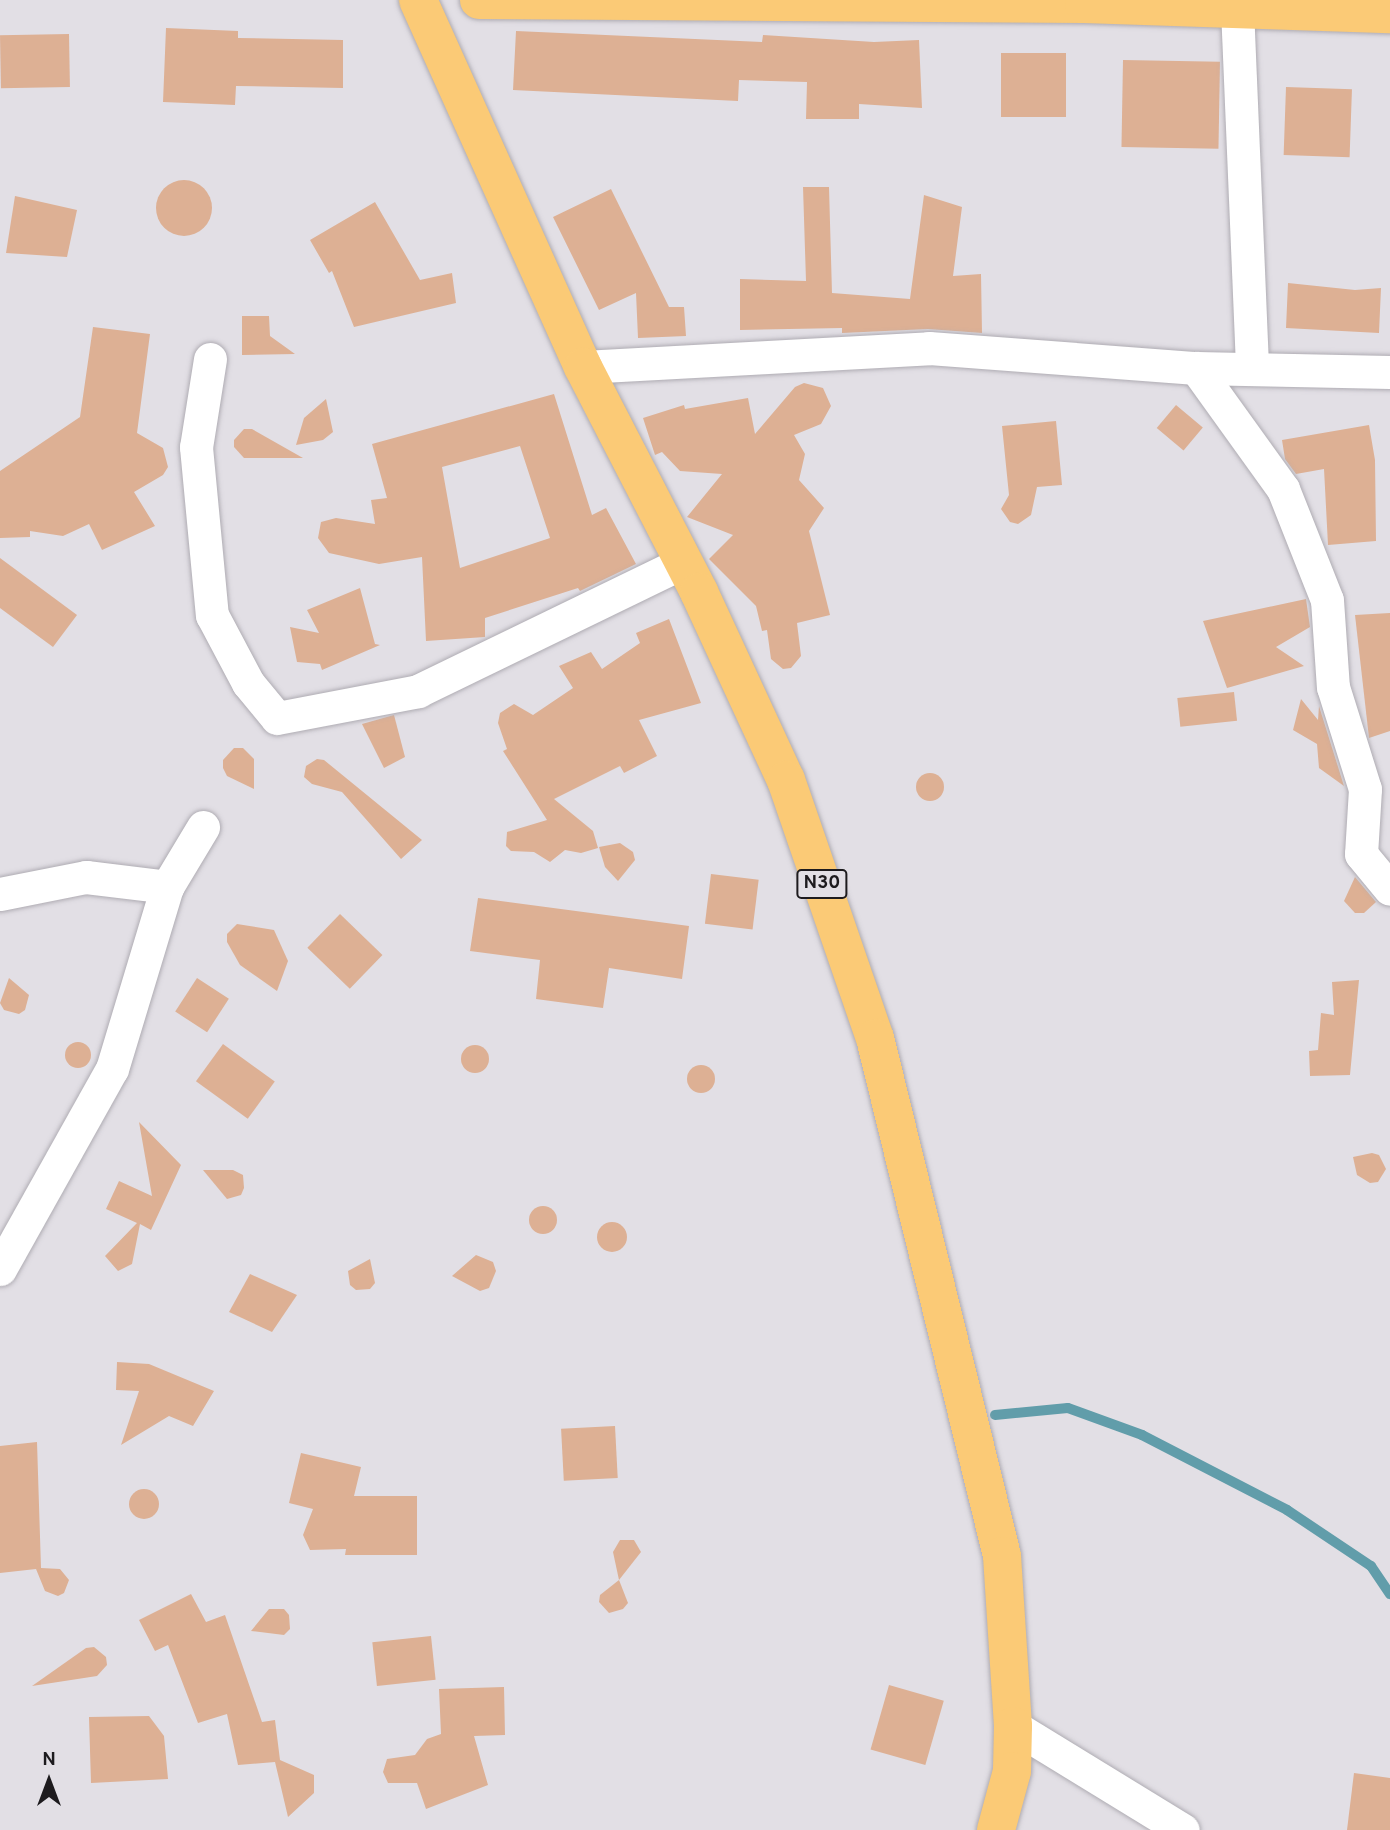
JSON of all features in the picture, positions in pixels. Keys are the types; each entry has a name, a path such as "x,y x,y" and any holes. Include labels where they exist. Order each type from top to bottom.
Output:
{"main road":[{"name":"N30","path":"418,0 583,367 684,562 786,780 875,1038 1002,1556 1013,1726 1012,1770 996,1830"},
{"path":"479,0 1084,2 1390,14"}],"street":[{"path":"1237,8 1252,369"},
{"path":"583,367 929,348 1196,368 1390,372"},
{"path":"210,359 196,447 212,615 248,682 277,718 418,691 684,562"},
{"path":"1196,368 1283,489 1327,600 1333,687 1365,789 1361,854 1390,889"},
{"path":"0,1269 112,1069 167,887 203,827"},
{"path":"0,894 86,877 167,887"},
{"path":"1013,1726 1183,1830"}],"building":[{"path":"166,28 238,31 238,38 343,40 343,88 236,86 235,105 163,102"},
{"path":"516,31 762,42 763,35 874,42 919,40 922,108 859,104 859,119 806,119 807,82 739,80 738,101 513,90"},
{"path":"69,34 70,87 1,88 0,35"},
{"path":"1001,53 1066,53 1066,117 1001,117"},
{"path":"1123,60 1220,62 1218,149 1121,147"},
{"path":"1286,87 1352,89 1350,157 1284,155"},
{"path":"184,180 199,185 207,193 212,208 207,223 199,231 184,236 169,231 161,223 156,208 161,193 169,185"},
{"path":"803,187 829,187 832,293 910,299 924,195 962,207 953,276 981,274 982,333 928,329 842,333 842,328 740,330 740,279 806,281"},
{"path":"611,189 669,307 684,307 686,336 638,338 636,293 599,310 553,217"},
{"path":"15,196 77,210 67,257 6,253"},
{"path":"375,202 420,280 452,273 456,303 354,327 332,271 329,273 310,240"},
{"path":"1288,283 1355,290 1381,288 1379,333 1286,328"},
{"path":"242,316 269,316 270,336 295,354 242,355"},
{"path":"93,327 150,334 137,433 163,448 168,467 163,475 134,492 155,526 102,550 89,524 63,536 30,531 30,537 0,538 0,471 80,417"},
{"path":"804,383 823,388 831,406 821,424 794,435 805,454 799,480 824,508 809,531 830,615 797,623 801,656 791,668 783,669 771,659 767,630 762,631 756,606 709,559 733,535 687,517 722,474 680,471 662,452 655,455 643,418 684,405 685,409 748,398 755,434 795,387"},
{"path":"554,394 592,515 606,508 636,564 580,591 578,588 485,618 485,637 426,641 422,557 379,564 329,553 318,538 321,522 336,518 375,524 371,500 387,498 372,444","holes":["520,446 550,538 460,568 442,467"]},
{"path":"326,399 333,432 323,440 296,445 304,418"},
{"path":"1176,405 1203,427 1184,450 1157,428"},
{"path":"1056,421 1062,485 1037,487 1031,515 1018,524 1010,522 1001,509 1009,495 1002,426"},
{"path":"1369,425 1375,460 1376,541 1328,545 1324,469 1296,474 1285,459 1282,440"},
{"path":"244,429 252,429 303,458 244,458 234,447 234,440"},
{"path":"0,558 77,615 53,647 0,608"},
{"path":"360,588 375,644 380,645 322,670 320,664 297,662 290,627 319,633 307,610"},
{"path":"1306,599 1310,627 1276,647 1304,666 1227,688 1203,621"},
{"path":"1390,613 1390,731 1369,738 1355,615"},
{"path":"669,619 701,703 639,720 657,756 624,773 620,766 554,799 593,831 598,848 581,853 565,850 550,862 534,852 511,851 506,846 507,832 547,820 503,751 507,749 498,723 500,713 514,704 533,715 573,688 559,666 591,652 602,669 640,643 636,633"},
{"path":"1234,692 1237,721 1180,727 1177,698"},
{"path":"1301,699 1318,720 1319,706 1344,786 1319,768 1317,744 1293,730"},
{"path":"394,715 405,757 384,768 362,724"},
{"path":"234,748 243,748 254,759 254,789 227,776 223,768 223,760"},
{"path":"317,759 324,760 422,840 401,859 342,792 312,784 304,777 306,766"},
{"path":"930,773 940,777 944,787 940,797 930,801 920,797 916,787 920,777"},
{"path":"620,843 633,852 635,860 618,881 605,867 599,847"},
{"path":"711,874 759,880 753,929 705,924"},
{"path":"1355,877 1376,902 1364,913 1355,913 1344,901"},
{"path":"478,898 689,926 682,979 609,968 603,1008 536,999 540,960 470,951"},
{"path":"340,914 382,955 350,989 307,948"},
{"path":"237,924 274,930 288,961 277,991 240,965 227,942 227,934"},
{"path":"9,978 29,995 25,1010 19,1014 4,1010 0,1003"},
{"path":"197,978 229,999 207,1032 175,1012"},
{"path":"1359,980 1350,1075 1310,1076 1309,1051 1318,1050 1321,1013 1334,1015 1332,982"},
{"path":"78,1042 88,1045 91,1055 88,1065 78,1068 68,1065 65,1055 68,1045"},
{"path":"223,1044 275,1082 248,1119 196,1081"},
{"path":"475,1045 485,1049 489,1059 485,1069 475,1073 465,1069 461,1059 465,1049"},
{"path":"701,1065 711,1069 715,1079 711,1089 701,1093 691,1089 687,1079 691,1069"},
{"path":"139,1122 181,1165 151,1230 140,1224 132,1264 118,1271 105,1256 137,1223 106,1209 119,1181 152,1196"},
{"path":"1372,1153 1379,1155 1386,1169 1378,1182 1370,1183 1357,1175 1353,1157"},
{"path":"203,1170 233,1170 243,1175 244,1188 241,1195 227,1199"},
{"path":"543,1206 553,1210 557,1220 553,1230 543,1234 533,1230 529,1220 533,1210"},
{"path":"612,1222 623,1226 627,1237 623,1248 612,1252 601,1248 597,1237 601,1226"},
{"path":"476,1255 493,1262 496,1271 489,1288 480,1291 452,1276"},
{"path":"370,1259 375,1283 370,1289 356,1290 350,1285 348,1271"},
{"path":"250,1274 297,1295 272,1332 229,1312"},
{"path":"117,1362 149,1364 214,1391 193,1426 169,1416 121,1445 139,1391 116,1390"},
{"path":"615,1426 618,1478 564,1481 561,1429"},
{"path":"37,1442 41,1568 60,1569 69,1580 64,1593 58,1596 45,1591 36,1569 0,1573 0,1446"},
{"path":"301,1453 361,1467 354,1496 417,1496 417,1555 345,1555 346,1549 310,1550 303,1535 313,1509 289,1503"},
{"path":"144,1489 155,1493 159,1504 155,1515 144,1519 133,1515 129,1504 133,1493"},
{"path":"620,1540 634,1540 641,1552 619,1580 613,1552"},
{"path":"619,1580 628,1603 623,1609 609,1613 599,1602 600,1595"},
{"path":"191,1594 206,1622 225,1615 262,1722 275,1720 280,1760 314,1775 314,1793 288,1817 275,1762 238,1765 227,1714 198,1723 168,1645 155,1651 139,1620"},
{"path":"269,1609 284,1609 289,1615 290,1629 284,1635 251,1631"},
{"path":"431,1636 436,1680 377,1686 372,1642"},
{"path":"94,1647 106,1657 107,1665 97,1676 32,1686 86,1648"},
{"path":"889,1685 944,1701 925,1765 871,1749"},
{"path":"504,1687 505,1735 474,1736 488,1785 426,1809 417,1783 388,1783 383,1772 387,1759 415,1755 427,1739 441,1734 439,1689"},
{"path":"149,1716 164,1736 168,1779 91,1783 89,1717"},
{"path":"1354,1773 1390,1778 1390,1830 1347,1830"}],"waterway":[{"path":"995,1415 1068,1408 1142,1435 1287,1510 1371,1566 1390,1594"}]}
